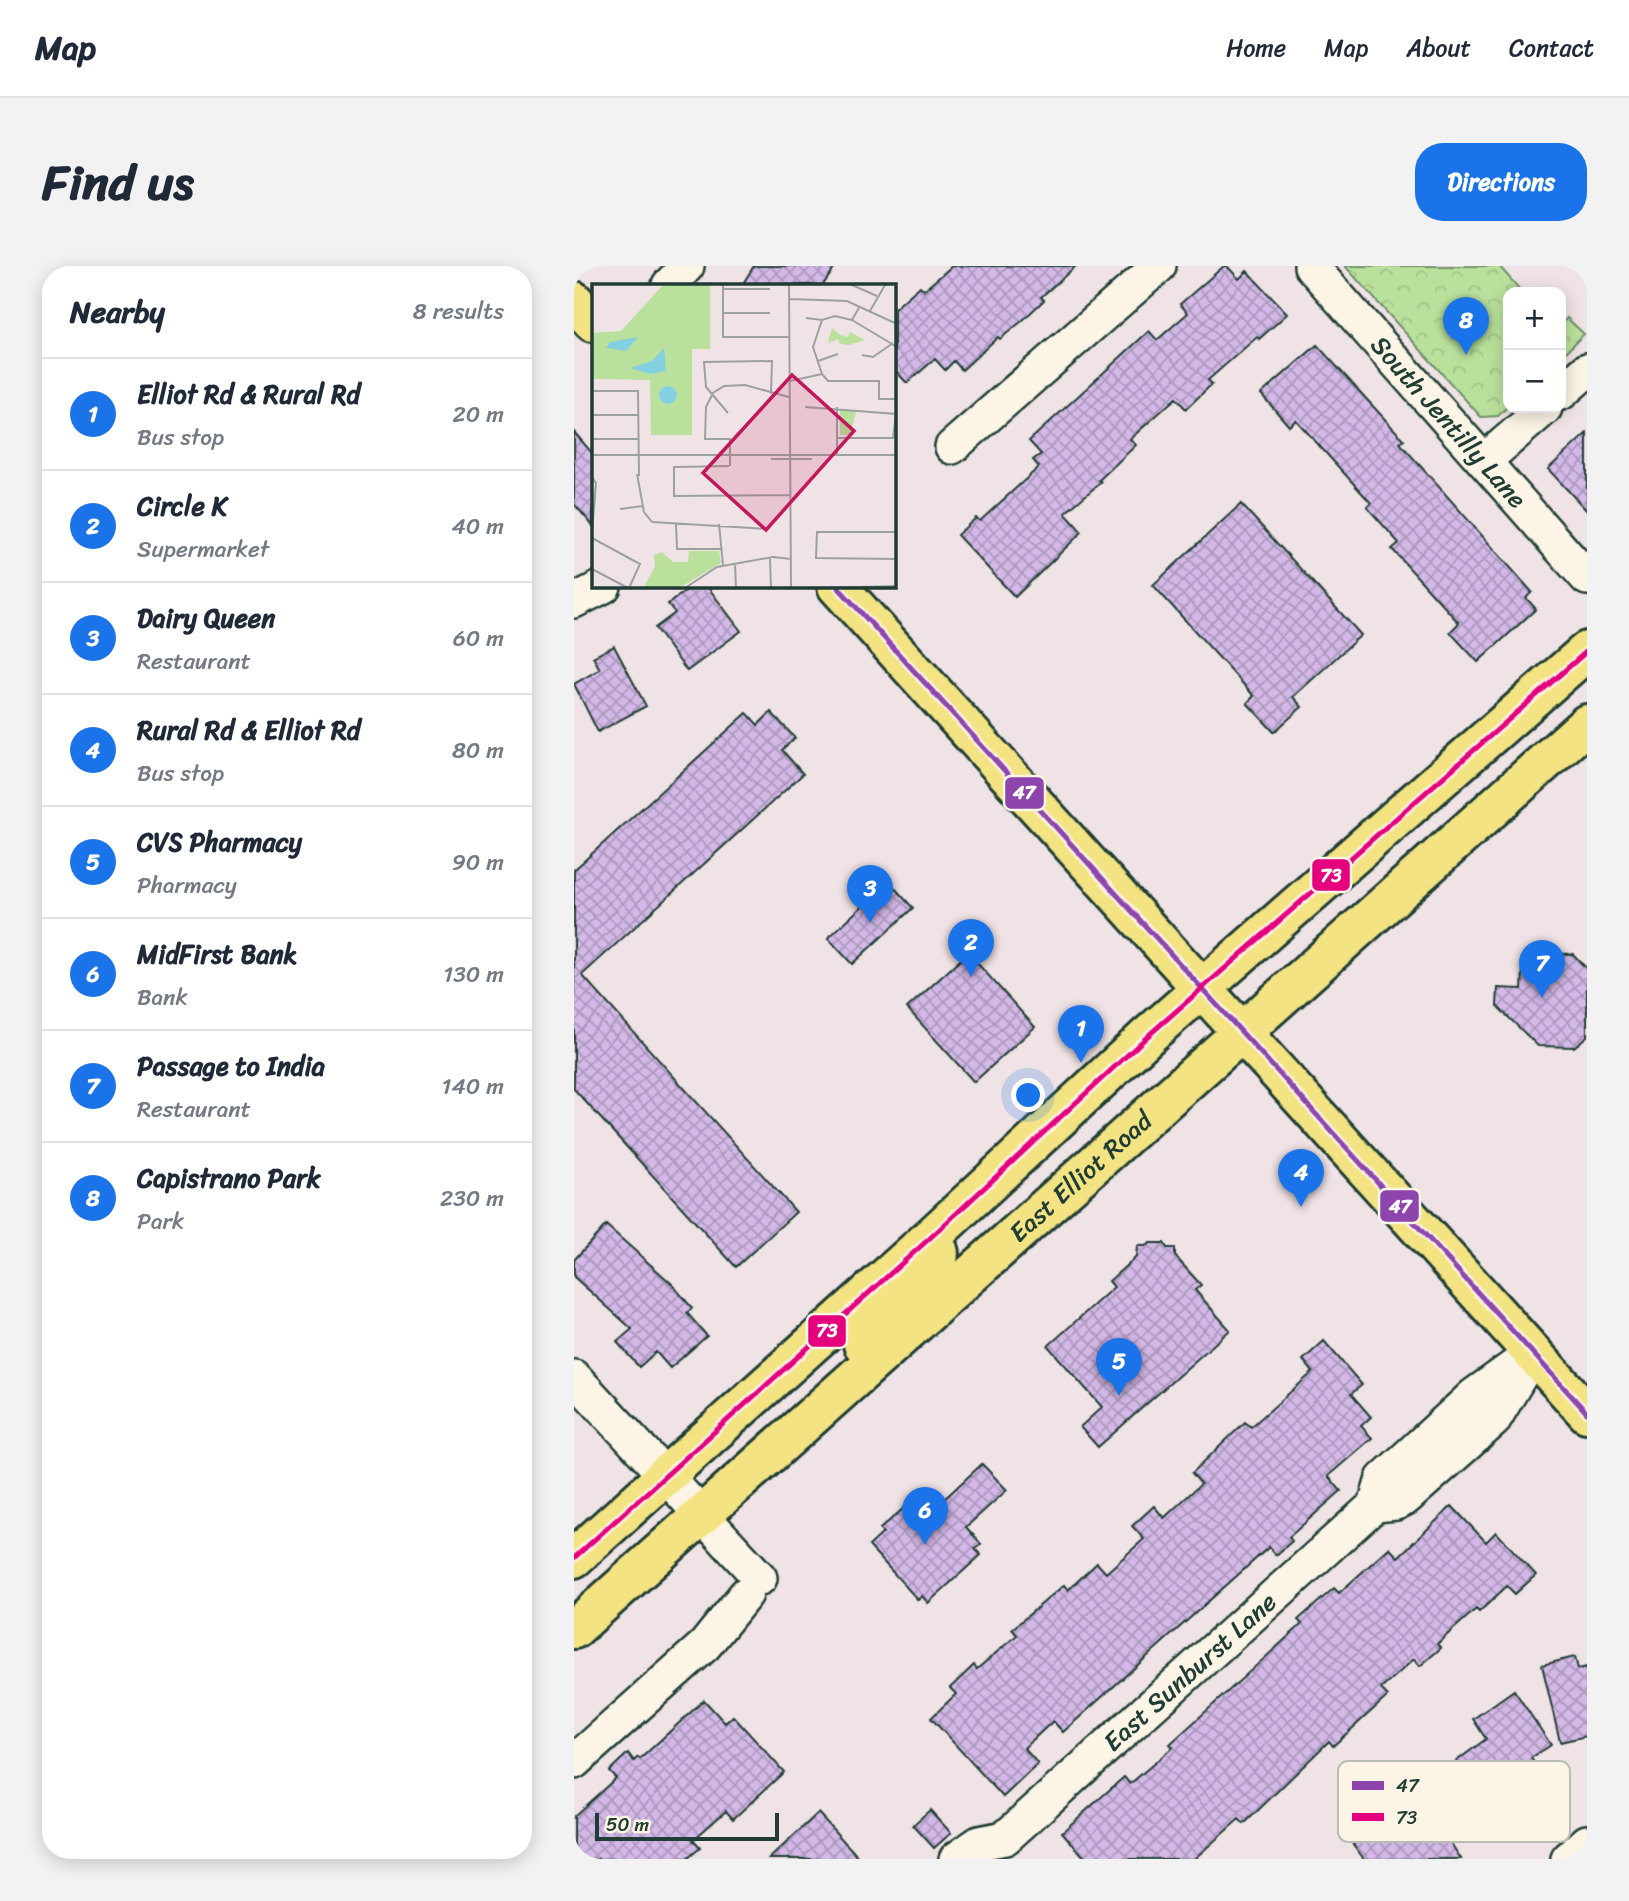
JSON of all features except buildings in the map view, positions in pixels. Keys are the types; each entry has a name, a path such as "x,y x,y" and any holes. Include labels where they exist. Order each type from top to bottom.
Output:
{"main road":[{"path":"574,301 592,321"},
{"path":"839,588 1587,1413"},
{"path":"574,1558 930,1238 1150,1034 1587,651"},
{"name":"East Elliot Road","path":"574,1629 1587,724"},
{"path":"843,1388 868,1333 934,1268 940,1257 939,1250 930,1238"}],"street":[{"path":"670,284 687,266"},
{"path":"952,447 1159,266"},
{"name":"South Jentilly Lane","path":"1311,266 1587,578"},
{"path":"1566,389 1587,370"},
{"path":"1484,461 1539,413"},
{"path":"574,601 600,588"},
{"name":"East Sunburst Lane","path":"956,1859 979,1843 1002,1848 1375,1505 1396,1503 1406,1498 1493,1421 1533,1353"},
{"path":"574,1377 700,1516 753,1586 705,1645 574,1762"},
{"path":"1568,1859 1587,1842"}],"green space":[{"path":"1345,266 1499,266 1518,287 1503,287 1503,411 1498,416 1481,417"},
{"path":"1566,319 1584,334 1566,352 1566,350"}],"transit line":[{"name":"47","path":"839,588 1587,1413"},
{"name":"73","path":"574,1558 930,1238 1150,1034 1587,651"}],"place":[{"name":"Capistrano Park","path":"1466,355"},
{"name":"Dairy Queen","path":"870,923"},
{"name":"Circle K","path":"971,977"},
{"name":"Passage to India","path":"1542,998"},
{"name":"Elliot Rd & Rural Rd","path":"1081,1063"},
{"name":"Rural Rd & Elliot Rd","path":"1301,1207"},
{"name":"CVS Pharmacy","path":"1119,1396"},
{"name":"MidFirst Bank","path":"925,1545"}]}
